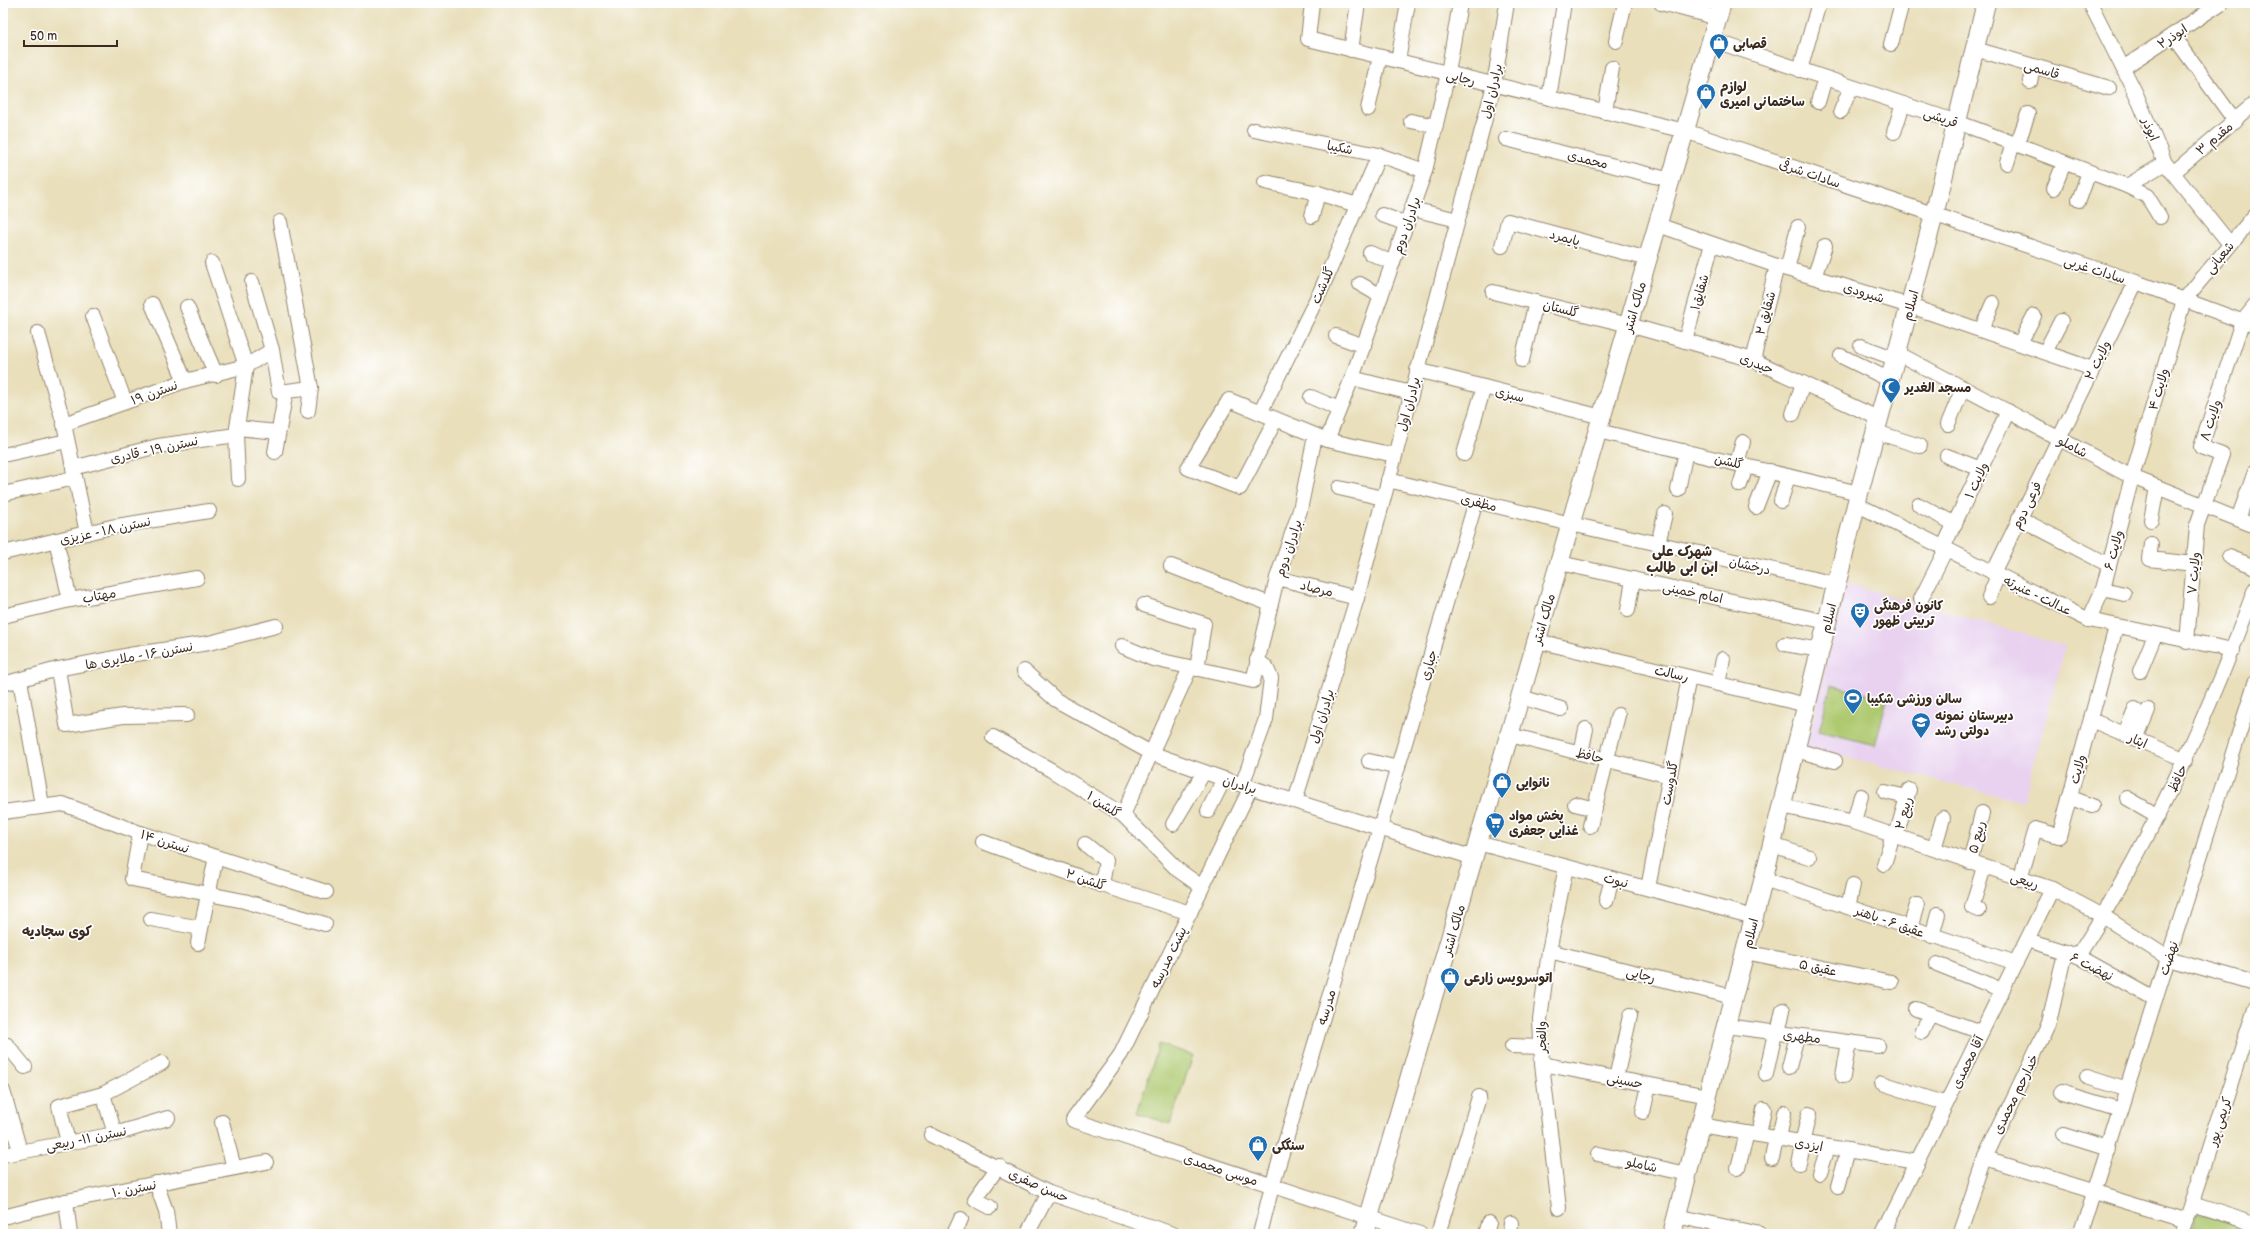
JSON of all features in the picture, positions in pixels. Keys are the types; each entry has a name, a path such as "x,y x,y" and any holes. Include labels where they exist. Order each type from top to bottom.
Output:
{"street":[{"name":"رجایی","path":"1312,3 1308,39 1685,131"},
{"path":"1352,50 1358,3"},
{"path":"1398,61 1408,3"},
{"name":"برادران دوم","path":"1193,669 1253,681 1270,604 1321,438 1339,410 1352,378 1425,171 1448,73 1460,3"},
{"name":"برادران اول","path":"1296,801 1357,598 1494,85 1507,3"},
{"path":"1549,98 1564,3"},
{"path":"1616,41 1625,3"},
{"path":"1661,3 1720,10"},
{"path":"1800,70 1819,3"},
{"path":"1891,44 1902,3"},
{"name":"اسلام","path":"1672,1234 1764,879 1858,498 1934,215 1986,3"},
{"name":"ابوذر","path":"2090,3 2123,68 2169,168 2230,244"},
{"name":"ابوذر۲","path":"2123,68 2221,3"},
{"name":"مالک اشتر","path":"1367,1226 1720,10"},
{"path":"2173,35 2235,120"},
{"name":"قریشی","path":"1712,40 1957,122 2127,186 2147,196 2160,217"},
{"name":"قاسمی","path":"1975,48 2109,88"},
{"path":"1368,109 1380,56"},
{"path":"2030,82 2034,66"},
{"path":"1606,112 1612,68"},
{"path":"1818,102 1825,78"},
{"path":"1841,111 1851,87"},
{"name":"مقدم ۳","path":"2169,168 2235,120 2255,103"},
{"path":"1894,132 1903,104"},
{"path":"2007,163 2028,114"},
{"path":"1411,120 1436,126"},
{"name":"شکیبا","path":"1254,130 1379,155 1425,171"},
{"name":"سادات شرقی","path":"1685,131 1934,215"},
{"name":"محمدی","path":"1506,139 1671,180"},
{"name":"گلدشت","path":"1260,413 1321,290 1379,155"},
{"path":"2054,188 2064,163"},
{"path":"2127,186 2169,168"},
{"path":"2078,200 2089,172"},
{"path":"1265,182 1318,193 1357,205"},
{"path":"1312,216 1318,193"},
{"path":"1412,209 1458,220"},
{"path":"1382,215 1407,224"},
{"name":"سادات غربی","path":"1934,215 2136,282 2249,324"},
{"name":"شعبانی","path":"2184,300 2255,215"},
{"name":"پایمرد","path":"1502,246 1508,221 1648,259"},
{"path":"280,222 311,388 308,411"},
{"name":"شیرودی","path":"1658,225 1782,267 1910,306 2093,369"},
{"name":"شقایق ۲","path":"1753,360 1782,267 1798,227"},
{"name":"شقایق۱","path":"1685,341 1712,244"},
{"path":"1814,277 1825,246"},
{"path":"1370,253 1393,263"},
{"path":"212,263 246,366 237,431 238,479"},
{"path":"252,282 272,350 279,392 311,388"},
{"name":"ولایت ۲","path":"2058,438 2136,282"},
{"path":"1360,284 1382,296"},
{"name":"گلستان","path":"1493,292 1629,325"},
{"name":"ولایت ۴","path":"2132,477 2184,300"},
{"path":"1522,360 1536,302"},
{"path":"1981,330 1993,303"},
{"path":"152,304 185,381"},
{"path":"2249,324 2255,306"},
{"path":"187,307 216,375"},
{"path":"93,316 125,402"},
{"path":"2020,343 2034,316"},
{"path":"2045,352 2061,321"},
{"name":"ولایت ۸","path":"2203,505 2222,455 2201,447 2249,324"},
{"name":"حیدری","path":"1629,325 1753,360 1803,384 1920,446"},
{"path":"38,333 64,424 87,533"},
{"path":"1336,336 1364,346"},
{"name":"شاملو","path":"1861,346 1897,356 2008,411 2132,477 2255,526"},
{"name":"نسترن ۱۹","path":"64,424 185,381 216,375 246,366 272,350"},
{"path":"1841,356 1890,380"},
{"name":"نسترن ۱۹","path":"246,366 276,371"},
{"name":"سبزی","path":"1417,370 1484,387 1600,424"},
{"path":"1352,378 1411,393"},
{"path":"1793,414 1803,384"},
{"path":"1464,454 1484,387"},
{"path":"1948,424 1963,388"},
{"path":"275,452 286,391"},
{"path":"1311,397 1339,410"},
{"path":"1276,419 1240,488 1188,468 1229,400 1276,419 1321,438 1394,455"},
{"name":"ولایت ۱","path":"1921,599 2008,411"},
{"name":"گلشن","path":"1600,424 1686,451 1770,471 1858,498"},
{"name":"نسترن ۱۹ - قادری","path":"3,494 158,446 237,431 278,432"},
{"name":"فرعی دوم","path":"1989,597 1995,574 2019,518 2058,438"},
{"path":"3,455 67,441"},
{"path":"1740,484 1743,442"},
{"path":"1678,490 1686,451"},
{"path":"1947,456 1980,469"},
{"path":"1756,507 1770,471"},
{"path":"2238,519 2255,472"},
{"path":"1781,501 1788,476"},
{"name":"ولایت ۶","path":"2088,620 2103,589 2132,477"},
{"name":"مظفری","path":"1388,480 1571,524"},
{"path":"2151,520 2157,487"},
{"path":"1339,488 1383,498"},
{"name":"عدالت - عنبرته","path":"1858,498 1945,549 2088,620 2187,642 2232,650"},
{"name":"جباری","path":"1380,828 1476,501"},
{"path":"1919,505 1955,524"},
{"name":"ولایت ۷","path":"2187,642 2197,526 2203,505"},
{"name":"نسترن ۱۸ - عزیزی","path":"3,553 111,527 209,510"},
{"path":"1658,544 1665,514"},
{"path":"2019,518 2109,565"},
{"name":"درخشان","path":"1571,524 1836,584"},
{"path":"56,540 70,600"},
{"path":"2151,544 2149,559 2194,564"},
{"path":"2229,556 2255,567"},
{"name":"امام خمینی","path":"1560,563 1827,622"},
{"path":"1171,566 1270,604"},
{"name":"مهتاب","path":"3,616 70,600 197,578"},
{"name":"مرصاد","path":"1278,578 1357,598"},
{"path":"1628,610 1633,579"},
{"path":"2103,589 2124,594"},
{"name":"حافظ","path":"2071,954 2103,916 2158,816 2186,760 2232,650 2255,589"},
{"path":"1123,815 1151,753 1193,669 1204,624 1144,605"},
{"name":"نسترن ۱۶ - ملایری ها","path":"3,684 58,669 129,655 209,643 276,626"},
{"name":"ولایت","path":"2020,879 2035,829 2059,836 2116,627"},
{"path":"2140,671 2154,635"},
{"name":"رسالت","path":"1537,641 1806,705"},
{"path":"1785,644 1820,650"},
{"path":"1122,646 1153,659 1193,669"},
{"path":"1718,684 1723,659"},
{"path":"1246,786 1266,719 1271,678 1266,667 1257,660"},
{"path":"58,669 67,725 123,716 187,715"},
{"name":"برادران","path":"1024,671 1056,700 1151,753 1224,779 1380,828 1476,851"},
{"name":"گلدوست","path":"1648,888 1689,678"},
{"path":"20,680 42,806"},
{"name":"نهضت","path":"2082,1234 2255,683"},
{"path":"1521,697 1561,709"},
{"path":"2130,737 2142,709"},
{"path":"1590,826 1618,715"},
{"name":"ایثار","path":"2091,720 2186,760"},
{"path":"1581,753 1586,729"},
{"name":"حافظ","path":"1510,734 1670,776"},
{"name":"گلشن ۱","path":"993,737 1051,770 1123,815 1178,870 1202,887"},
{"path":"1796,750 1836,761"},
{"path":"1369,761 1398,768"},
{"path":"1173,824 1204,772"},
{"path":"1208,811 1224,779"},
{"name":"پشت مدرسه","path":"1073,1120 1121,1054 1202,887 1246,786"},
{"name":"ربیع ۲","path":"1884,864 1908,794 1885,792"},
{"path":"1854,822 1861,796"},
{"path":"2069,797 2092,806"},
{"path":"2126,798 2158,816"},
{"name":"نسترن ۱۴","path":"3,812 63,804 140,833 326,892"},
{"path":"1575,804 1595,810"},
{"name":"ربیعی","path":"1782,806 1854,822 2052,889 2103,916 2168,958 2255,983"},
{"name":"ربیع ۵","path":"1970,862 1982,813"},
{"path":"1934,849 1943,818"},
{"name":"مدرسه","path":"1260,1234 1272,1186 1380,828"},
{"path":"140,833 132,879 244,901 325,924"},
{"name":"گلشن ۲","path":"983,842 1102,885 1190,912"},
{"path":"1085,844 1106,861 1102,885"},
{"path":"1772,845 1809,857"},
{"name":"نبوت","path":"1476,851 1566,867 1754,917"},
{"path":"198,943 216,858"},
{"name":"والفجر","path":"1559,1208 1542,1064 1540,1019 1549,951 1566,867"},
{"path":"1979,910 1972,907 1984,867"},
{"path":"1606,901 1612,879"},
{"name":"عقیق ۶ - باهنر","path":"1764,879 2016,963"},
{"path":"1848,907 1853,885"},
{"name":"آقا محمدی","path":"1882,1234 2052,889"},
{"path":"1910,928 1917,905"},
{"path":"1932,936 1938,914"},
{"path":"151,919 201,928"},
{"name":"نهضت ۶","path":"2027,940 2071,954 2155,999"},
{"name":"رجایی","path":"1549,951 1733,997"},
{"name":"عقیق ۵","path":"1745,952 1891,982"},
{"name":"خدارحم محمدی","path":"1959,1234 1985,1158 2049,1023 2071,954"},
{"path":"1937,964 2002,990"},
{"name":"کریمی پور","path":"2182,1234 2255,1008"},
{"path":"1916,1009 1981,1032"},
{"path":"1766,1074 1782,1010"},
{"path":"1922,1032 1930,1014"},
{"path":"1616,1078 1618,1041 1630,1016"},
{"name":"مطهری","path":"1726,1026 1878,1046"},
{"path":"1789,1067 1797,1036"},
{"path":"1843,1076 1849,1042"},
{"path":"3,1047 7,1045 25,1067"},
{"path":"1512,1046 1541,1047"},
{"path":"68,1142 58,1106 103,1094 162,1063"},
{"name":"حسینی","path":"1542,1064 1708,1096"},
{"path":"2087,1076 2127,1089"},
{"path":"1882,1083 1946,1104"},
{"path":"1643,1112 1649,1085"},
{"path":"3,1091 20,1151"},
{"path":"2061,1092 2120,1110"},
{"path":"103,1094 116,1134"},
{"path":"1438,1234 1479,1097"},
{"path":"1738,1168 1764,1109"},
{"path":"1772,1158 1784,1112"},
{"path":"1799,1163 1809,1114"},
{"name":"نسترن ۱۱- ربیعی","path":"3,1155 116,1134 168,1118"},
{"name":"موسی محمدی","path":"1073,1120 1272,1186 1367,1226 1420,1234"},
{"path":"222,1122 234,1168"},
{"name":"ایزدی","path":"1700,1125 1917,1162"},
{"path":"2064,1134 2109,1148"},
{"name":"حسن صفری","path":"931,1135 998,1166 1049,1193 1173,1234"},
{"path":"1820,1174 1828,1147"},
{"path":"1838,1186 1848,1150"},
{"name":"شاملو","path":"1598,1154 1687,1174"},
{"path":"1985,1158 2187,1220"},
{"name":"نسترن ۱۰","path":"3,1217 66,1201 266,1162"},
{"path":"990,1207 975,1199 998,1166"},
{"path":"156,1184 166,1211 169,1234"},
{"path":"1027,1234 1049,1193"},
{"path":"66,1201 70,1234"},
{"path":"2192,1204 2255,1224"},
{"path":"1676,1216 1760,1234"},
{"path":"954,1234 962,1220"}],"shaded area":[{"path":"1846,583 2066,646 2023,802 1806,747"}],"green space":[{"name":"سالن ورزشی شکیبا","path":"1831,685 1887,699 1875,745 1819,731"},
{"path":"1159,1044 1193,1055 1170,1124 1137,1113"},
{"path":"2197,1212 2247,1228 2249,1234 2190,1234"}],"place":[{"name":"قصابی","path":"1719,60"},
{"name":"لوازم ساختمانی امیری","path":"1706,110"},
{"name":"مسجد الغدیر","path":"1891,404"},
{"name":"کانون فرهنگی تربیتی ظهور","path":"1860,629"},
{"name":"سالن ورزشی شکیبا","path":"1853,715"},
{"name":"دبیرستان نمونه دولتی رشد","path":"1921,739"},
{"name":"نانوایی","path":"1502,799"},
{"name":"پخش مواد غذایی جعفری","path":"1495,839"},
{"name":"اتوسرویس زارعی","path":"1450,994"},
{"name":"سنگکی","path":"1258,1162"}],"district":[{"name":"شهرک علی ابن ابی طالب","path":"1682,560"},
{"name":"کوی سجادیه","path":"57,931"}]}
